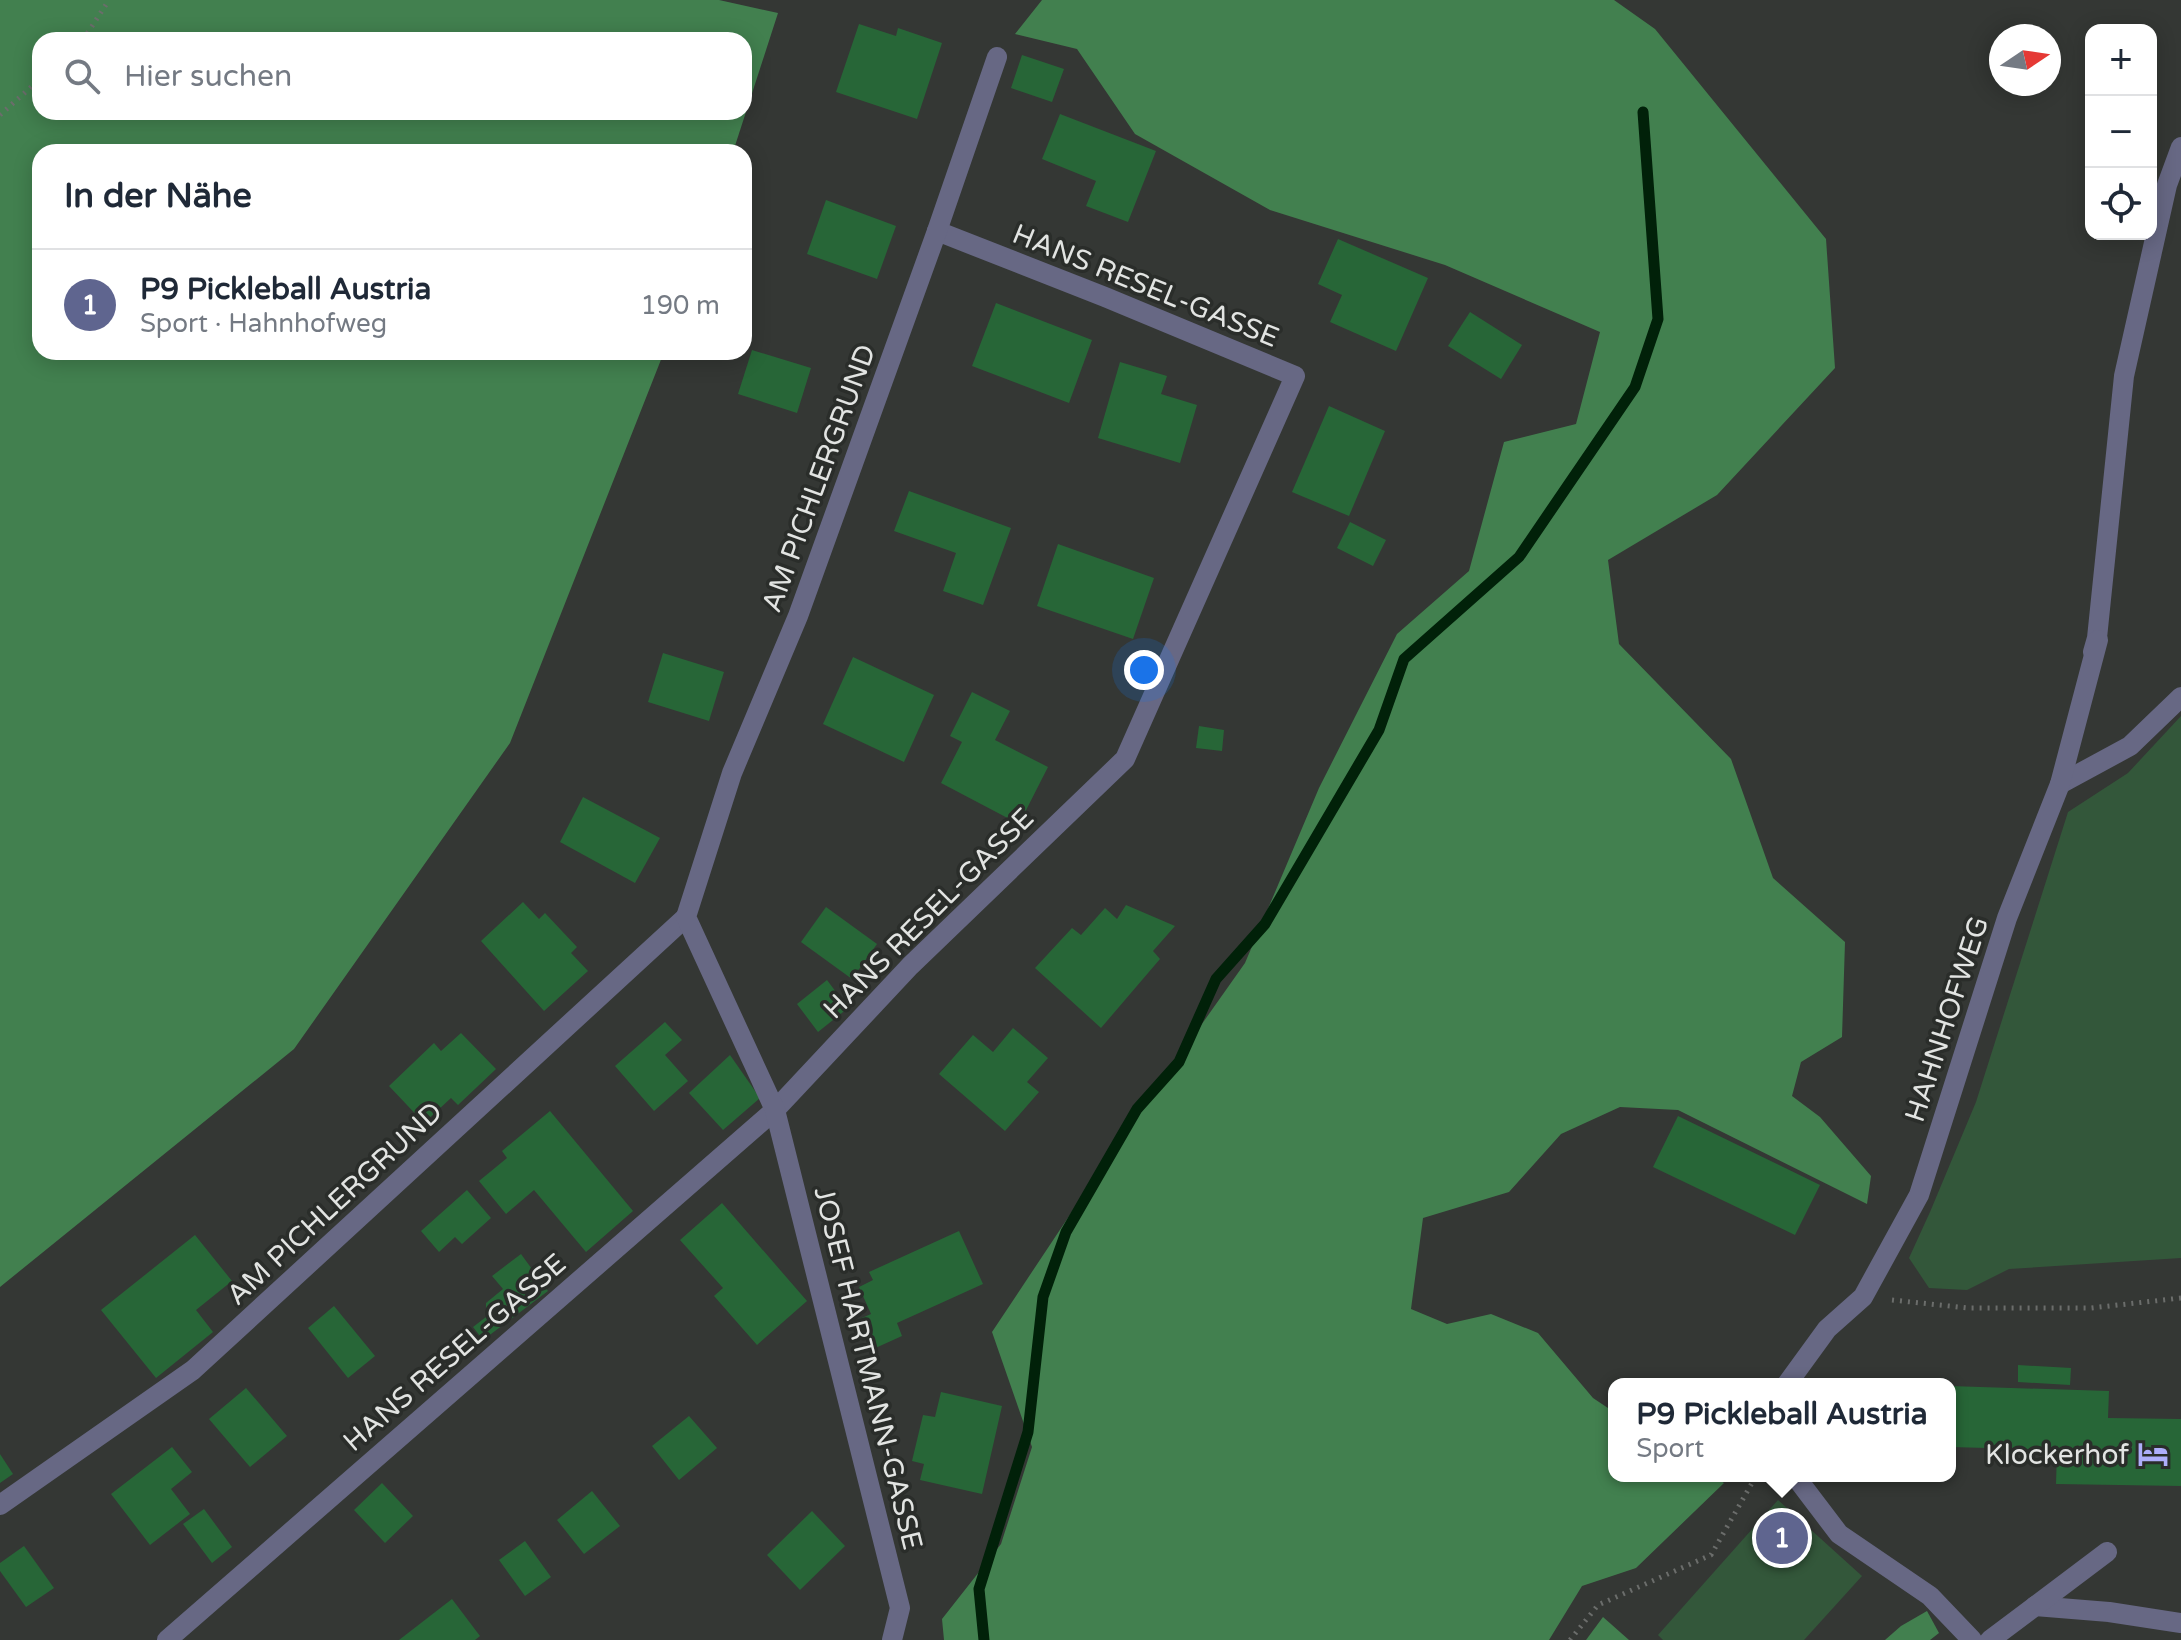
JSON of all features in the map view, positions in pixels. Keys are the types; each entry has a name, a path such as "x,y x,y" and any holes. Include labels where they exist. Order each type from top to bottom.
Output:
{"street":[{"name":"AM PICHLERGRUND","path":"0,1505 193,1370 686,917 732,773 798,616 997,57"},
{"path":"2060,784 2097,638 2124,376 2167,185 2181,147"},
{"name":"HANS RESEL-GASSE","path":"167,1640 775,1110 910,966 1125,759 1295,376 937,231"},
{"name":"HAHNHOFWEG","path":"1791,1378 1827,1329 1863,1297 1919,1195 2007,918 2060,784 2098,640"},
{"path":"2060,784 2130,746 2181,697"},
{"path":"686,917 775,1110"},
{"name":"JOSEF HARTMANN-GASSE","path":"775,1110 900,1608 892,1640"},
{"path":"1800,1482 1839,1534 1930,1596 1972,1640"},
{"path":"1990,1640 2107,1552"},
{"path":"2035,1606 2109,1612 2181,1623"}],"path":[{"path":"88,32 109,0"},
{"path":"0,115 32,86"},
{"path":"1863,1297 1968,1308 2075,1308 2181,1298"},
{"path":"1570,1640 1598,1605 1711,1555 1753,1482"}],"green space":[{"path":"0,0 719,0 778,13 752,93 752,32 32,32 32,120 743,120 736,144 32,144 32,360 661,360 510,743 294,1049 0,1287"},
{"path":"1042,0 1614,0 1655,29 1826,239 1835,368 1717,495 1608,560 1619,644 1731,759 1773,878 1845,942 1842,1037 1801,1062 1792,1096 1820,1117 1871,1176 1867,1204 1678,1110 1620,1107 1561,1134 1509,1192 1423,1218 1411,1309 1447,1324 1491,1314 1538,1333 1593,1398 1608,1408 1608,1482 1724,1483 1636,1568 1582,1586 1549,1640 944,1640 942,1619 1001,1544 1032,1447 992,1332 1115,1147 1245,963 1319,788 1397,634 1469,571 1504,442 1576,424 1600,332 1445,265 1270,210 1135,134 1077,49 1015,34"},
{"path":"2181,716 2181,1258 2009,1269 1967,1290 1929,1288 1909,1258 1976,1102 2068,812 2128,773"},
{"path":"1778,1500 1862,1576 1804,1640 1663,1640 1658,1635"},
{"path":"1927,1611 1939,1633 1930,1640 1885,1640 1901,1626"},
{"path":"1603,1617 1629,1640 1586,1640"}],"building":[{"path":"859,24 896,36 898,28 942,43 917,119 836,92"},
{"path":"1022,55 1064,69 1052,102 1011,88"},
{"path":"1060,114 1156,151 1128,222 1086,206 1096,181 1042,159"},
{"path":"826,200 896,226 877,279 807,254"},
{"path":"1338,239 1428,278 1396,351 1330,322 1342,295 1318,284"},
{"path":"996,303 1092,340 1069,403 972,366"},
{"path":"1470,312 1522,345 1501,379 1448,346"},
{"path":"752,350 811,368 797,413 738,394 749,360 752,360"},
{"path":"1120,362 1167,376 1161,394 1197,405 1180,463 1098,438"},
{"path":"1329,406 1385,431 1349,516 1292,492"},
{"path":"909,491 1011,528 983,605 943,591 956,553 894,531"},
{"path":"1350,522 1386,540 1373,566 1337,548"},
{"path":"1058,544 1154,578 1133,639 1037,606"},
{"path":"663,653 724,672 709,721 648,702"},
{"path":"853,657 934,695 904,762 823,724"},
{"path":"972,692 1010,711 995,740 1048,767 1019,824 941,783 962,742 950,736"},
{"path":"1199,726 1224,730 1222,751 1196,748"},
{"path":"583,797 660,838 635,883 560,842"},
{"path":"523,902 539,919 545,913 577,947 571,953 588,971 544,1011 481,941"},
{"path":"1126,905 1175,926 1153,951 1160,959 1101,1028 1035,968 1072,928 1081,935 1105,908 1117,919"},
{"path":"826,907 877,944 852,979 801,942"},
{"path":"827,980 848,1008 818,1032 797,1004"},
{"path":"665,1022 682,1040 665,1055 688,1081 654,1111 615,1066"},
{"path":"1013,1028 1048,1058 1027,1082 1039,1092 1005,1131 939,1074 973,1035 993,1052"},
{"path":"461,1033 496,1069 458,1105 451,1098 424,1123 389,1086 434,1043 441,1051"},
{"path":"730,1055 760,1098 723,1130 689,1093"},
{"path":"550,1111 633,1211 586,1252 534,1190 506,1214 479,1181 507,1158 502,1151"},
{"path":"1678,1116 1820,1185 1795,1235 1653,1167"},
{"path":"467,1190 491,1218 462,1244 455,1237 439,1252 421,1231"},
{"path":"722,1203 807,1301 757,1345 714,1296 723,1288 680,1240"},
{"path":"959,1231 983,1284 897,1323 902,1336 871,1350 857,1320 871,1314 859,1287 873,1280 869,1272"},
{"path":"195,1235 232,1281 196,1310 213,1332 156,1378 101,1310"},
{"path":"521,1254 548,1291 483,1340 473,1327 486,1317 486,1303 503,1289 492,1276"},
{"path":"334,1306 375,1356 348,1378 308,1328"},
{"path":"2018,1365 2071,1368 2070,1385 2018,1382"},
{"path":"1956,1386 2109,1391 2108,1418 2181,1419 2181,1486 2056,1484 2057,1450 1956,1447"},
{"path":"246,1388 287,1436 250,1467 209,1419"},
{"path":"941,1392 1002,1406 982,1494 920,1480 924,1464 912,1461 923,1415 935,1417"},
{"path":"689,1416 717,1448 679,1480 652,1446"},
{"path":"172,1447 192,1472 171,1489 190,1514 150,1545 111,1494"},
{"path":"0,1454 13,1474 0,1483"},
{"path":"382,1483 413,1516 385,1543 354,1510"},
{"path":"592,1491 620,1526 584,1554 557,1520"},
{"path":"204,1509 232,1547 212,1563 183,1524"},
{"path":"812,1511 845,1546 800,1590 767,1555"},
{"path":"525,1541 551,1577 525,1596 499,1560"},
{"path":"24,1546 54,1588 26,1607 0,1571 0,1563"},
{"path":"452,1599 480,1636 475,1640 399,1640"}],"waterway":[{"path":"984,1640 979,1589 1028,1432 1043,1297 1066,1232 1137,1109 1179,1062 1216,979 1265,924 1379,730 1404,659 1519,557 1635,387 1658,319 1643,112"}],"place":[{"name":"Klockerhof","path":"2153,1454"},
{"name":"P9 Pickleball Austria","path":"1782,1538"}]}
